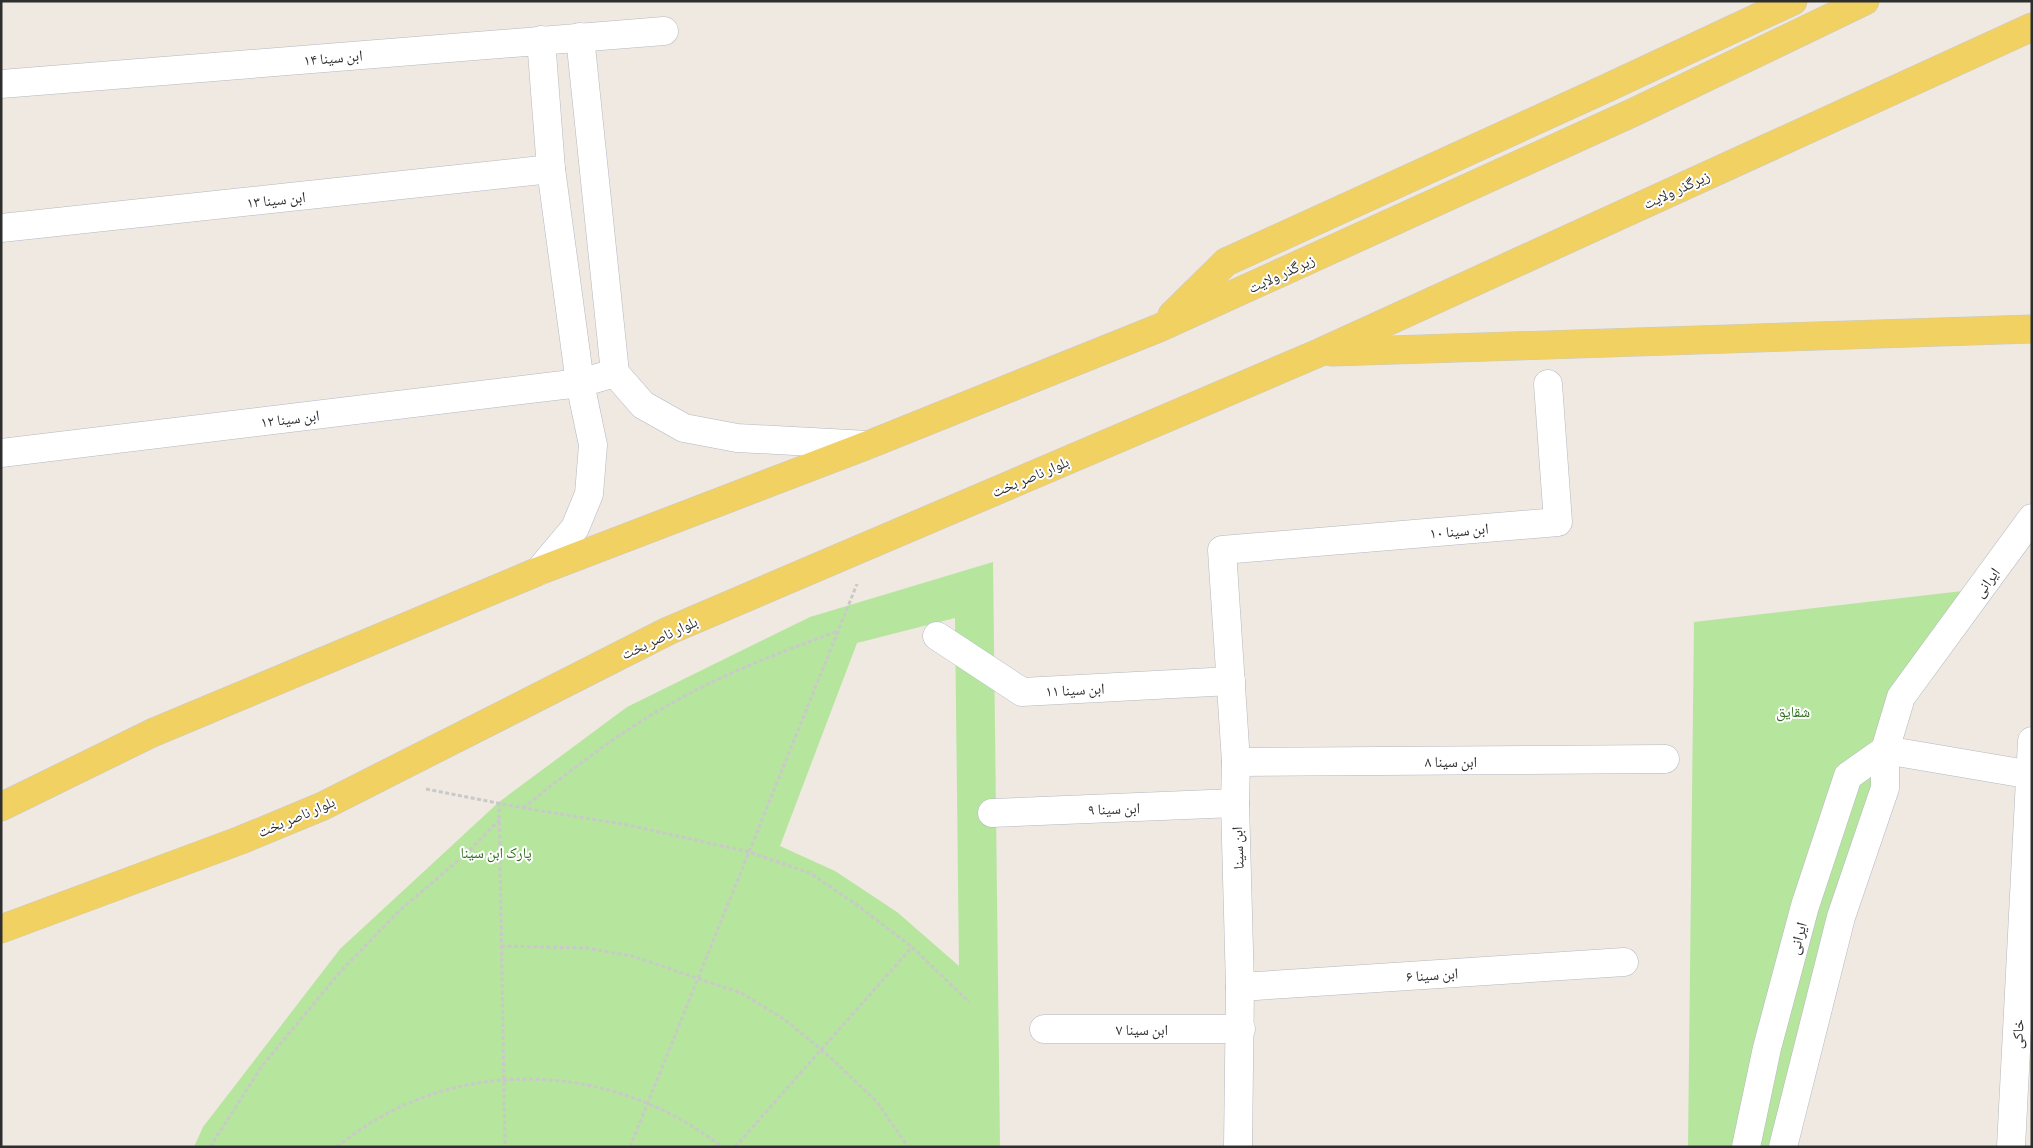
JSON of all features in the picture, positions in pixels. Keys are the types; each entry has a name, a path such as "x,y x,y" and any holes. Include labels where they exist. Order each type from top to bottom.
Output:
{"main road":[{"path":"1,807 152,733 539,570 868,445 1159,328 1226,262 1607,88 1792,1"},
{"name":"زیرگذر ولایت","path":"1159,328 1632,112 1865,1"},
{"name":"زیرگذر ولایت","path":"1321,352 2032,27"},
{"path":"1321,352 2032,328"},
{"name":"بلوار ناصر بخت","path":"1,929 240,840 323,806 668,631 1321,352"}],"street":[{"name":"ابن سینا ۱۴","path":"1,84 664,31"},
{"path":"580,37 615,374 642,405 684,428 737,438 868,445"},
{"path":"539,570 575,528 589,494 593,445 580,383 551,169 541,40"},
{"name":"ابن سینا ۱۳","path":"1,228 551,169"},
{"name":"ابن سینا ۱۲","path":"1,453 580,383 615,374"},
{"name":"ابن سینا ۱۰","path":"1222,550 1558,522 1548,384"},
{"name":"ایرانی","path":"1783,1147 1841,917 1885,788 1885,750 1901,697 2032,518"},
{"name":"ابن سینا","path":"1222,550 1236,762 1241,1029 1238,1147"},
{"name":"ابن سینا ۱۱","path":"937,636 1022,692 1231,681"},
{"name":"خاکی","path":"2011,1147 2026,968 2032,741"},
{"path":"1885,750 2031,775"},
{"name":"ایرانی","path":"1746,1147 1767,1048 1803,916 1848,776 1885,750"},
{"name":"ابن سینا ۸","path":"1236,762 1665,759"},
{"name":"ابن سینا ۹","path":"992,813 1236,803"},
{"name":"ابن سینا ۶","path":"1240,987 1624,962"},
{"name":"ابن سینا ۷","path":"1044,1029 1241,1029"}],"path":[{"path":"630,1147 874,542"},
{"path":"523,808 594,752 671,703 753,662 838,630"},
{"path":"378,779 523,808 628,825 749,852 810,873 857,905 912,947 969,1002"},
{"path":"498,802 506,1147"},
{"path":"210,1147 262,1066 341,972 399,911 469,851 499,820"},
{"path":"501,946 586,948 632,956 741,993 784,1019 820,1049 877,1102 906,1146"},
{"path":"735,1147 912,947"},
{"path":"337,1147 354,1133 401,1106 451,1088 504,1079 553,1079 601,1087 648,1102 677,1116 722,1147"}],"green space":[{"name":"پارک ابن سینا","path":"993,562 1000,1147 194,1147 203,1127 340,949 499,802 627,707 810,617","holes":["955,618 959,966 897,912 835,871 780,846 857,643"]},
{"name":"شقایق","path":"1980,589 1901,697 1783,1147 1688,1147 1694,622"}]}
